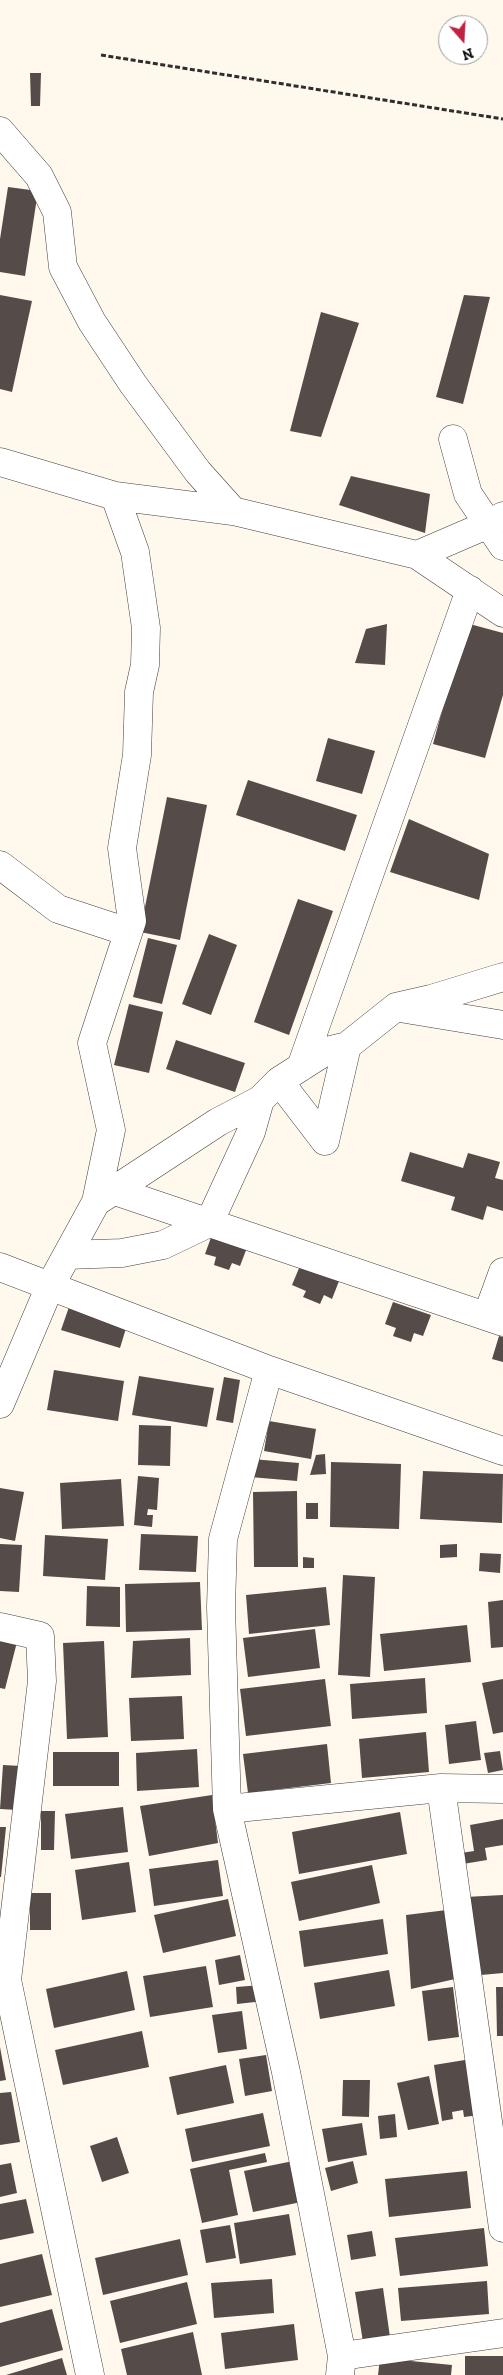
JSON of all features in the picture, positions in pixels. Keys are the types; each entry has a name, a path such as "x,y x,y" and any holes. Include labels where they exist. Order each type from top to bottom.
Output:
{"street":[{"path":"0,131 39,176 57,212 64,267 92,322 133,384 198,472 233,511"},
{"path":"417,555 498,529 468,494 453,439"},
{"path":"0,462 115,496 233,511 417,555 503,613"},
{"path":"0,1404 50,1286 104,1196 111,1130 92,1043 132,921 122,848 137,755 138,692 145,665 146,628 135,552 115,496"},
{"path":"347,1046 325,1141 290,1074 470,590"},
{"path":"0,864 58,909 128,932"},
{"path":"104,1196 218,1122 260,1100 290,1074 326,1051 347,1046 396,1007 431,999 503,977"},
{"path":"396,1007 503,1025"},
{"path":"68,1255 122,1253 162,1245 210,1223 251,1132 260,1100"},
{"path":"104,1196 210,1223 495,1319 503,1272"},
{"path":"0,1267 270,1370 503,1451"},
{"path":"270,1370 223,1539 221,1607 227,1810 286,2072 341,2366 503,2333"},
{"path":"0,1627 40,1636 42,1681 7,1980 90,2375"},
{"path":"227,1810 441,1788 503,1790"},
{"path":"441,1788 503,2228"}],"path":[{"path":"101,55 503,119"}],"building":[{"path":"30,73 41,73 40,106 31,106"},
{"path":"8,187 38,191 25,276 0,272 0,239"},
{"path":"0,295 32,301 12,392 0,389"},
{"path":"464,295 490,297 463,404 436,397"},
{"path":"321,312 359,323 321,437 290,431"},
{"path":"351,476 430,494 425,533 339,505"},
{"path":"466,623 503,633 503,695 485,758 433,744"},
{"path":"387,624 385,665 355,663 366,629"},
{"path":"328,738 375,751 362,794 316,781"},
{"path":"248,780 357,815 345,851 236,815"},
{"path":"167,797 207,805 180,940 140,932"},
{"path":"409,819 489,854 479,900 390,872"},
{"path":"298,899 333,911 289,1035 254,1022"},
{"path":"209,934 237,945 211,1015 182,1004"},
{"path":"148,938 177,945 162,1004 133,997"},
{"path":"129,1004 163,1012 149,1073 114,1065"},
{"path":"176,1040 245,1063 235,1092 166,1069"},
{"path":"410,1152 463,1168 468,1153 500,1162 495,1178 503,1180 503,1211 487,1206 483,1220 451,1210 455,1197 401,1181"},
{"path":"213,1232 248,1245 240,1266 232,1263 229,1270 214,1265 216,1257 205,1254"},
{"path":"302,1261 341,1276 332,1299 324,1295 320,1304 303,1297 306,1291 292,1285"},
{"path":"393,1302 431,1315 423,1336 414,1333 411,1342 393,1336 396,1328 385,1324"},
{"path":"69,1307 127,1325 120,1348 61,1330"},
{"path":"499,1336 503,1337 503,1362 492,1359"},
{"path":"54,1370 124,1381 118,1421 47,1410"},
{"path":"139,1376 214,1388 207,1427 132,1415"},
{"path":"224,1377 240,1380 233,1423 216,1420"},
{"path":"269,1421 316,1429 311,1459 264,1451"},
{"path":"139,1425 171,1426 170,1466 138,1465"},
{"path":"325,1454 326,1474 310,1475 316,1455"},
{"path":"252,1459 299,1463 297,1481 250,1477"},
{"path":"331,1462 401,1464 399,1529 330,1527"},
{"path":"423,1471 503,1474 502,1523 420,1519"},
{"path":"138,1476 159,1478 157,1510 148,1509 147,1515 153,1515 152,1527 134,1525"},
{"path":"121,1479 124,1526 62,1529 60,1483"},
{"path":"0,1488 24,1492 15,1541 0,1538"},
{"path":"297,1491 298,1567 254,1567 253,1492"},
{"path":"306,1503 318,1503 318,1519 306,1519"},
{"path":"141,1534 198,1536 196,1572 139,1570"},
{"path":"45,1535 108,1539 105,1580 43,1576"},
{"path":"0,1544 22,1545 19,1592 0,1591"},
{"path":"457,1544 457,1557 440,1558 440,1545"},
{"path":"480,1553 501,1554 500,1573 479,1571"},
{"path":"303,1557 314,1558 314,1568 303,1568"},
{"path":"343,1575 375,1577 370,1677 338,1675"},
{"path":"200,1582 202,1630 126,1632 125,1584"},
{"path":"87,1586 120,1587 120,1627 86,1626"},
{"path":"326,1587 330,1625 249,1634 246,1595"},
{"path":"503,1600 503,1647 491,1648 488,1602"},
{"path":"467,1625 471,1662 384,1671 380,1634"},
{"path":"315,1629 320,1668 248,1677 243,1638"},
{"path":"0,1638 17,1642 5,1689 0,1688"},
{"path":"190,1638 191,1675 131,1678 133,1641"},
{"path":"104,1641 108,1737 67,1739 63,1643"},
{"path":"425,1678 427,1713 352,1719 350,1684"},
{"path":"325,1679 331,1726 246,1736 240,1689"},
{"path":"503,1679 503,1732 493,1734 482,1683"},
{"path":"182,1696 184,1739 131,1741 129,1698"},
{"path":"476,1721 481,1760 449,1764 445,1725"},
{"path":"426,1732 429,1772 362,1778 359,1739"},
{"path":"327,1744 331,1783 248,1793 243,1754"},
{"path":"197,1749 199,1787 137,1791 136,1753"},
{"path":"500,1751 503,1770 488,1773 484,1753"},
{"path":"53,1752 119,1752 119,1786 53,1786"},
{"path":"3,1765 21,1766 18,1810 0,1809"},
{"path":"212,1795 218,1843 149,1856 140,1806"},
{"path":"123,1807 128,1852 71,1859 65,1814"},
{"path":"41,1811 55,1811 54,1850 41,1850"},
{"path":"400,1812 407,1854 299,1874 292,1832"},
{"path":"503,1819 503,1845 485,1848 487,1860 463,1864 461,1853 474,1851 470,1825"},
{"path":"0,1827 6,1827 1,1877 0,1877"},
{"path":"218,1860 223,1896 154,1906 149,1869"},
{"path":"129,1862 136,1912 82,1920 75,1870"},
{"path":"372,1865 380,1903 299,1921 291,1882"},
{"path":"30,1893 51,1893 51,1930 30,1930"},
{"path":"503,1895 503,1973 470,1976 465,1897"},
{"path":"228,1899 236,1936 163,1953 154,1915"},
{"path":"447,1910 455,1979 411,1989 406,1915"},
{"path":"383,1919 388,1954 304,1967 299,1931"},
{"path":"240,1955 245,1980 219,1985 215,1960"},
{"path":"206,1966 213,2007 150,2017 143,1976"},
{"path":"389,1970 395,2006 320,2019 314,1983"},
{"path":"127,1971 135,2010 54,2028 46,1989"},
{"path":"262,1985 264,2001 237,2004 236,1987"},
{"path":"453,1987 459,2037 428,2041 422,1991"},
{"path":"496,1987 503,1987 503,2036 497,2036"},
{"path":"242,2011 247,2049 218,2053 212,2015"},
{"path":"142,2031 149,2067 63,2085 55,2050"},
{"path":"0,2047 6,2080 0,2081"},
{"path":"266,2055 272,2091 245,2096 239,2059"},
{"path":"471,2059 479,2115 464,2117 463,2110 452,2112 453,2119 442,2121 434,2065"},
{"path":"226,2065 234,2103 177,2115 169,2077"},
{"path":"429,2076 439,2124 408,2130 397,2083"},
{"path":"343,2080 370,2080 369,2117 342,2116"},
{"path":"11,2092 20,2142 0,2145 0,2093"},
{"path":"263,2113 270,2146 192,2162 185,2129"},
{"path":"395,2114 397,2137 380,2139 378,2116"},
{"path":"362,2123 367,2155 328,2162 322,2129"},
{"path":"117,2137 129,2173 102,2182 90,2146"},
{"path":"265,2153 267,2162 229,2170 238,2215 202,2223 190,2169"},
{"path":"298,2160 306,2201 253,2212 244,2171"},
{"path":"353,2161 358,2183 331,2191 325,2168"},
{"path":"11,2163 17,2193 0,2197 0,2165"},
{"path":"467,2171 471,2208 389,2217 385,2179"},
{"path":"26,2199 34,2233 0,2240 0,2204"},
{"path":"289,2214 296,2255 240,2264 234,2223"},
{"path":"230,2225 236,2258 206,2263 200,2230"},
{"path":"484,2228 488,2266 400,2276 395,2238"},
{"path":"372,2231 376,2256 351,2260 347,2235"},
{"path":"180,2239 188,2275 103,2295 95,2258"},
{"path":"42,2254 52,2295 0,2307 0,2264"},
{"path":"272,2279 274,2313 214,2318 211,2283"},
{"path":"487,2281 489,2314 401,2321 398,2288"},
{"path":"187,2282 197,2324 120,2343 110,2301"},
{"path":"383,2288 390,2337 363,2342 355,2292"},
{"path":"52,2309 63,2350 0,2367 0,2323"},
{"path":"294,2324 298,2360 225,2369 221,2333"},
{"path":"193,2332 202,2375 127,2375 121,2349"},
{"path":"465,2356 503,2356 503,2375 465,2375"},
{"path":"62,2358 67,2375 6,2375"},
{"path":"380,2358 452,2365 451,2375 378,2375"}]}
